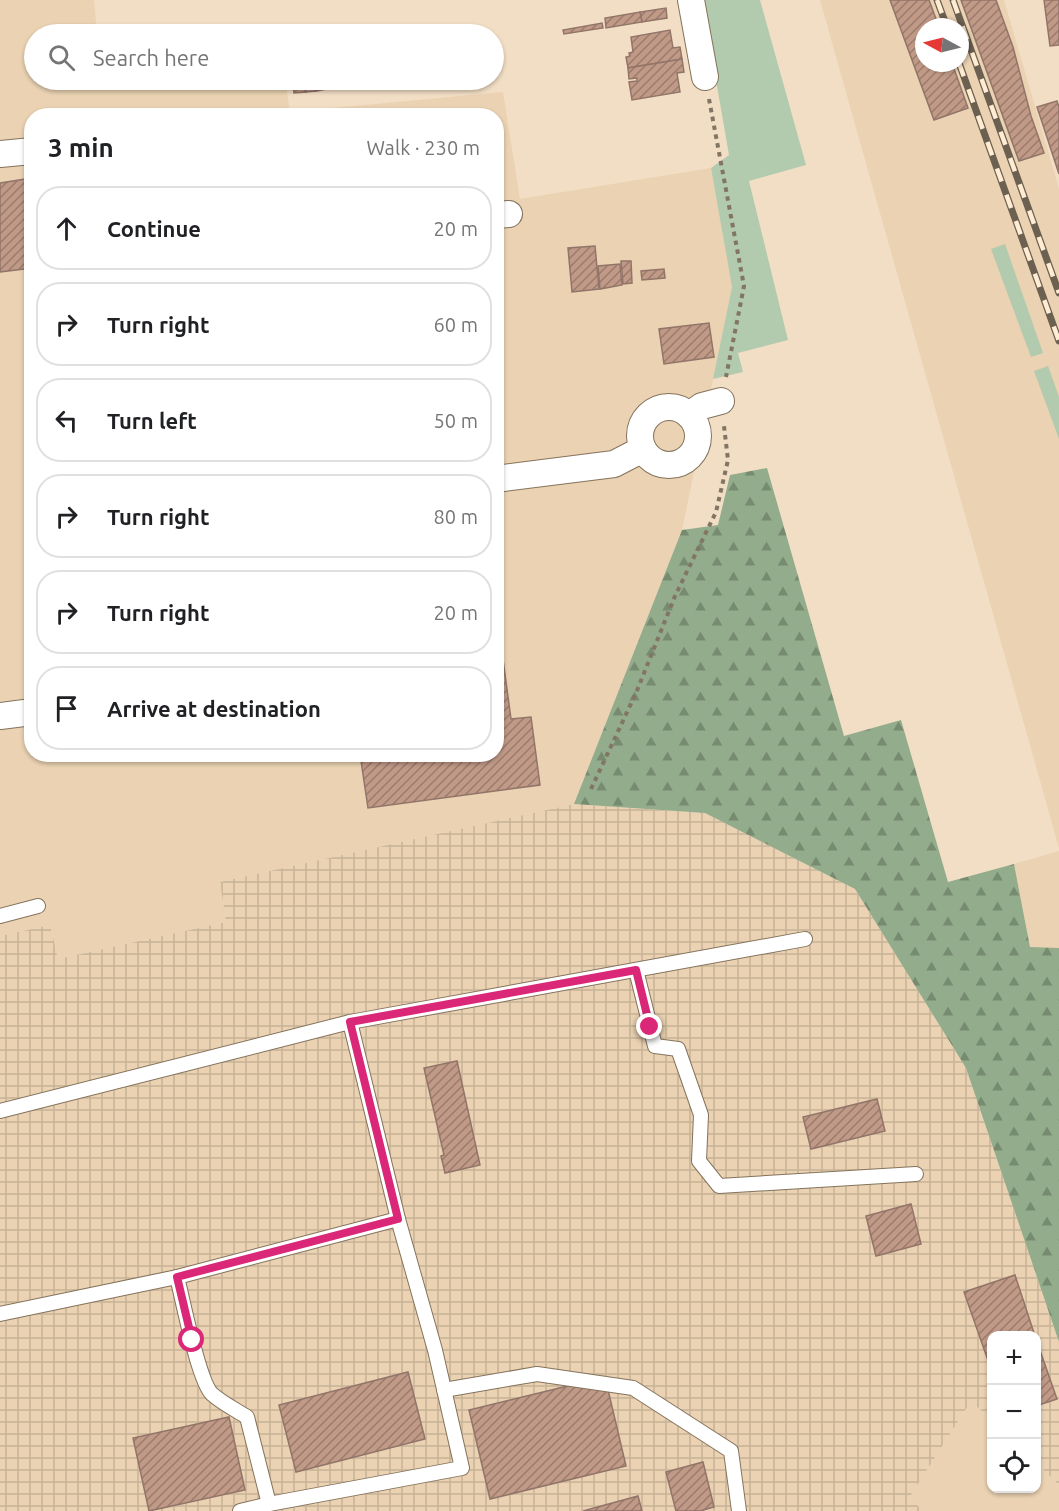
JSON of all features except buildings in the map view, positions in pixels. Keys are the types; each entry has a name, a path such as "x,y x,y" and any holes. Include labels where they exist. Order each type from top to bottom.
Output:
{"street":[{"path":"691,0 705,78"},
{"path":"0,154 24,152"},
{"path":"689,415 702,406 721,401"},
{"path":"671,407 689,415 698,432 695,450 682,462 673,465 655,462 643,449 640,439 645,420 661,408 671,407"},
{"path":"504,478 614,464 643,449"},
{"path":"0,716 24,713"}],"lane":[{"path":"0,916 38,906"},
{"path":"0,1111 350,1022 806,939"},
{"path":"636,970 655,1046 678,1049 701,1115 699,1161 719,1186 916,1174"},
{"path":"240,1511 462,1468 435,1350 398,1219 350,1022"},
{"path":"0,1314 177,1277 398,1219"},
{"path":"177,1277 204,1382 211,1393 248,1418 269,1504"},
{"path":"444,1390 537,1374 633,1389 731,1451 739,1511"}],"path":[{"path":"591,789 636,693 675,596 716,512 729,460 721,401 744,286 705,78"}],"shaded area":[{"path":"0,0 94,0 96,24 24,24 24,90 287,90 289,108 24,108 24,762 504,762 504,108 333,108 503,92 520,199 711,168 732,287 682,530 574,804 220,882 226,922 58,959 49,925 0,936"},
{"path":"820,0 1004,0 1059,189 1059,848"},
{"path":"574,804 705,813 855,889 966,1068 1059,1342 1059,1485 1041,1467 1041,1331 987,1331 987,1416 971,1401 909,1498 924,1511 0,1511 0,936 50,925 58,959 226,922 220,882"},
{"path":"1059,851 1059,948 1030,948 1014,864"},
{"path":"971,1401 987,1416 987,1493 1041,1493 1041,1467 1059,1485 1059,1511 924,1511 909,1498"}],"green space":[{"path":"702,0 760,0 806,165 749,181 788,340 738,353 743,372 713,379 732,287 711,168 729,155"},
{"path":"1005,244 1043,353 1031,357 991,249"},
{"path":"1048,366 1059,397 1059,439 1034,371"},
{"path":"767,468 844,736 901,720 948,882 1014,864 1030,947 1059,948 1059,1342 966,1068 855,889 705,813 574,804 682,530 718,525 730,475"}],"railway":[{"path":"937,0 944,18"},
{"path":"953,0 1059,293"},
{"path":"962,72 1059,341"}],"route":[{"path":"192,1340 177,1277 398,1219 350,1022 636,970 650,1027"}]}
